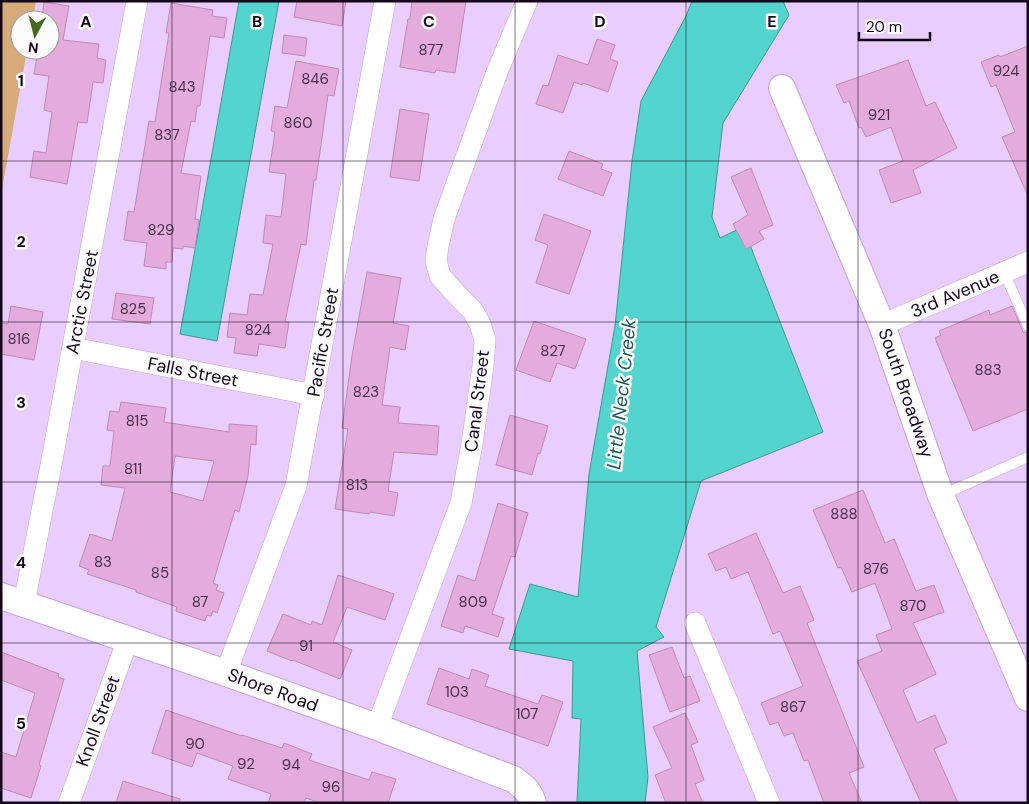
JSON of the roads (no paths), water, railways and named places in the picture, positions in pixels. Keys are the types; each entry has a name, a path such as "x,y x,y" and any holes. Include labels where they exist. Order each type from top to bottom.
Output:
{"street":[{"name":"Arctic Street","path":"13,600 73,348 138,1"},
{"name":"Pacific Street","path":"226,672 296,486 385,1"},
{"name":"Canal Street","path":"377,727 461,503 472,444 483,366 485,340 480,324 473,311 440,276 436,261 438,246 444,219 494,81 527,1"},
{"name":"South Broadway","path":"782,88 882,325 941,496 1028,698"},
{"name":"3rd Avenue","path":"882,325 1028,262"},
{"name":"Falls Street","path":"73,348 314,396"},
{"name":"Shore Road","path":"13,600 226,672 512,779 524,786 533,803"},
{"path":"695,623 769,803"},
{"name":"Knoll Street","path":"68,803 128,639"}],"lane":[{"path":"1004,272 1028,326"},
{"path":"941,496 1028,457"}],"water":[{"path":"239,1 279,1 217,341 180,334"},
{"name":"Little Neck Creek","path":"692,1 783,1 789,15 723,123 712,217 720,238 743,227 823,432 701,481 656,627 664,637 637,651 648,777 645,803 577,803 581,719 572,718 573,661 509,649 530,584 578,597 589,474 615,326 632,161 641,101"}]}
